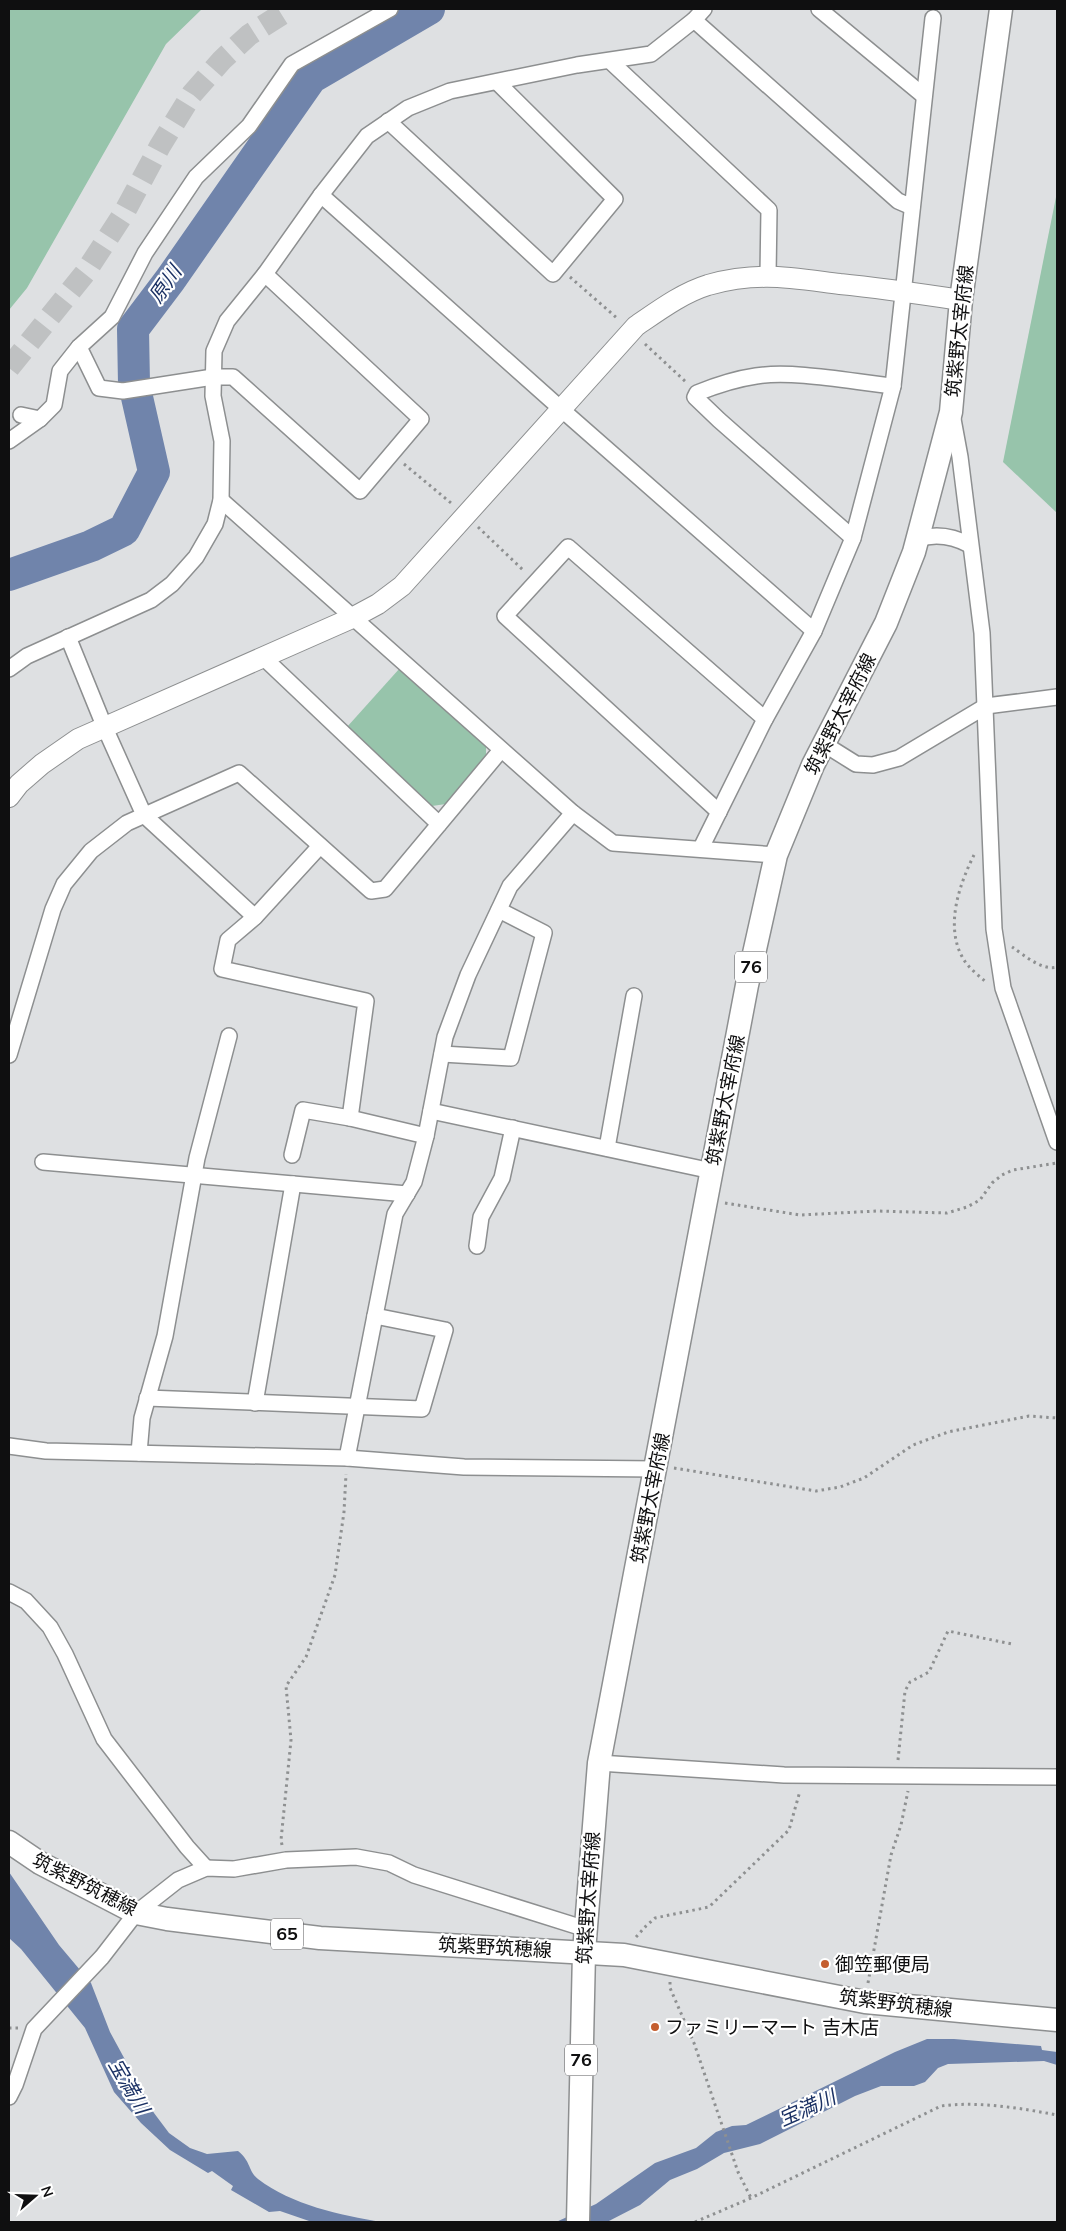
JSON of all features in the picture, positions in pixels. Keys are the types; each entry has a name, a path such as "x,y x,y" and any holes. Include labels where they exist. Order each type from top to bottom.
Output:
{"main road":[{"name":"筑紫野太宰府線","path":"578,2222 584,1952 599,1763 747,985 776,855 813,764 886,623 918,539 951,412 961,300 1001,9"},
{"name":"筑紫野筑穂線","path":"9,1842 40,1863 136,1913 168,1919 320,1938 624,1955 865,2002 1057,2020"}],"street":[{"path":"9,441 40,419 54,405 60,371 79,347 112,317 145,253 196,177 249,126 292,64 390,9"},
{"path":"819,9 924,96"},
{"path":"9,669 27,656 151,600 172,584 196,557 215,524 221,500 222,441 213,396 213,377 214,352 227,321 265,274 321,194 367,136 408,108 450,91 577,65 651,54 699,14 898,201 912,207"},
{"path":"701,848 765,720 814,631 853,538 893,386 933,18"},
{"path":"610,61 769,210 768,275"},
{"path":"388,121 553,274 615,199 497,82"},
{"path":"321,194 560,408 814,631"},
{"path":"79,347 99,388 123,391 213,377 233,377 360,491 421,419 265,274"},
{"path":"9,797 19,784 42,764 78,739 264,658 352,618 378,604 402,586 631,331 670,303 706,286 742,277 768,275 961,300"},
{"path":"853,538 695,397 697,393 727,381 758,375 786,374 893,386"},
{"path":"951,412 960,457 982,633 992,837 994,929 1004,992 1057,1142"},
{"path":"21,415 40,419"},
{"path":"221,500 501,750 573,813 612,843 701,848 776,855"},
{"path":"918,539 938,535 959,539 970,545"},
{"path":"719,812 505,616 568,547 765,720"},
{"path":"68,637 105,728 144,815 255,917"},
{"path":"264,658 439,824"},
{"path":"824,744 856,764 874,765 899,758 986,706 1057,697"},
{"path":"9,1055 53,909 64,884 91,851 127,822 239,773 371,891 385,889 501,750"},
{"path":"346,1458 395,1214 414,1182 426,1136 446,1037 468,975 510,886 573,813"},
{"path":"320,846 255,917 228,940 222,969 366,1001 350,1118"},
{"path":"442,1054 511,1058 544,933 499,910"},
{"path":"607,1148 634,996"},
{"path":"139,1453 142,1418 165,1336 197,1158 229,1036"},
{"path":"292,1155 303,1110 350,1118 426,1136"},
{"path":"431,1111 712,1171"},
{"path":"477,1246 481,1218 502,1178 513,1128"},
{"path":"43,1162 407,1194"},
{"path":"255,1403 293,1184"},
{"path":"147,1398 422,1409 444,1330 375,1316"},
{"path":"9,1446 46,1451 346,1458 464,1467 656,1468"},
{"path":"9,1592 26,1601 50,1627 65,1654 104,1739 187,1847 206,1868"},
{"path":"599,1763 801,1775 1057,1777"},
{"path":"9,2097 15,2085 34,2028 102,1957 136,1913 178,1880 206,1868 234,1869 286,1860 356,1857 389,1863 414,1875 586,1929"}],"path":[{"path":"559,268 631,331 697,393"},
{"path":"392,453 465,515 535,582"},
{"path":"992,837 978,848 961,885 956,908 955,928 964,960 991,986 1004,992"},
{"path":"997,949 1010,946 1036,963 1053,968 1057,967"},
{"path":"707,1200 800,1215 877,1211 947,1213 980,1200 992,1183 1002,1175 1013,1170 1057,1163"},
{"path":"656,1468 667,1467 816,1491 864,1478 913,1445 948,1432 1029,1416 1057,1418"},
{"path":"286,1860 281,1840 291,1740 286,1686 306,1657 335,1575 344,1512 346,1458"},
{"path":"865,2002 891,1855 907,1799 903,1776 905,1691 910,1682 929,1672 948,1631 1012,1644"},
{"path":"624,1955 646,1926 655,1918 709,1907 789,1830 800,1795 801,1775"},
{"path":"672,1964 670,1988 694,2043 738,2172 751,2198"},
{"path":"695,2222 751,2198 940,2106 956,2104 983,2106 1057,2115"}],"green space":[{"path":"9,9 202,9 166,44 27,288 9,310"},
{"path":"1057,192 1057,513 1003,462"},
{"path":"400,668 486,745 486,759 446,804 432,806 347,727"}],"water":[{"name":"宝満川","path":"9,1872 59,1945 91,1983 110,2032 154,2113 169,2133 190,2148 207,2154 238,2151 245,2158 252,2173 258,2179 286,2196 317,2208 382,2222 312,2222 280,2211 269,2212 231,2190 233,2186 212,2171 208,2173 170,2150 141,2123 114,2092 85,2028 21,1949 9,1938"},
{"name":"宝満川","path":"927,2039 954,2039 1041,2046 1042,2050 1057,2052 1057,2065 1044,2061 948,2064 938,2068 925,2082 914,2086 881,2086 855,2096 760,2144 724,2153 697,2169 670,2180 640,2205 607,2222 556,2222 596,2204 655,2163 696,2148 716,2132 732,2126 746,2125 895,2052"}],"waterway":[{"name":"原川","path":"9,575 91,546 124,530 154,472 134,384 133,329 170,280 311,78 429,9"}],"tunnel":[{"path":"9,368 85,273 124,213 160,146 192,94 222,60 249,35 290,9"}],"place":[{"name":"御笠郵便局","path":"825,1964"},
{"name":"ファミリーマート 吉木店","path":"655,2027"}]}
